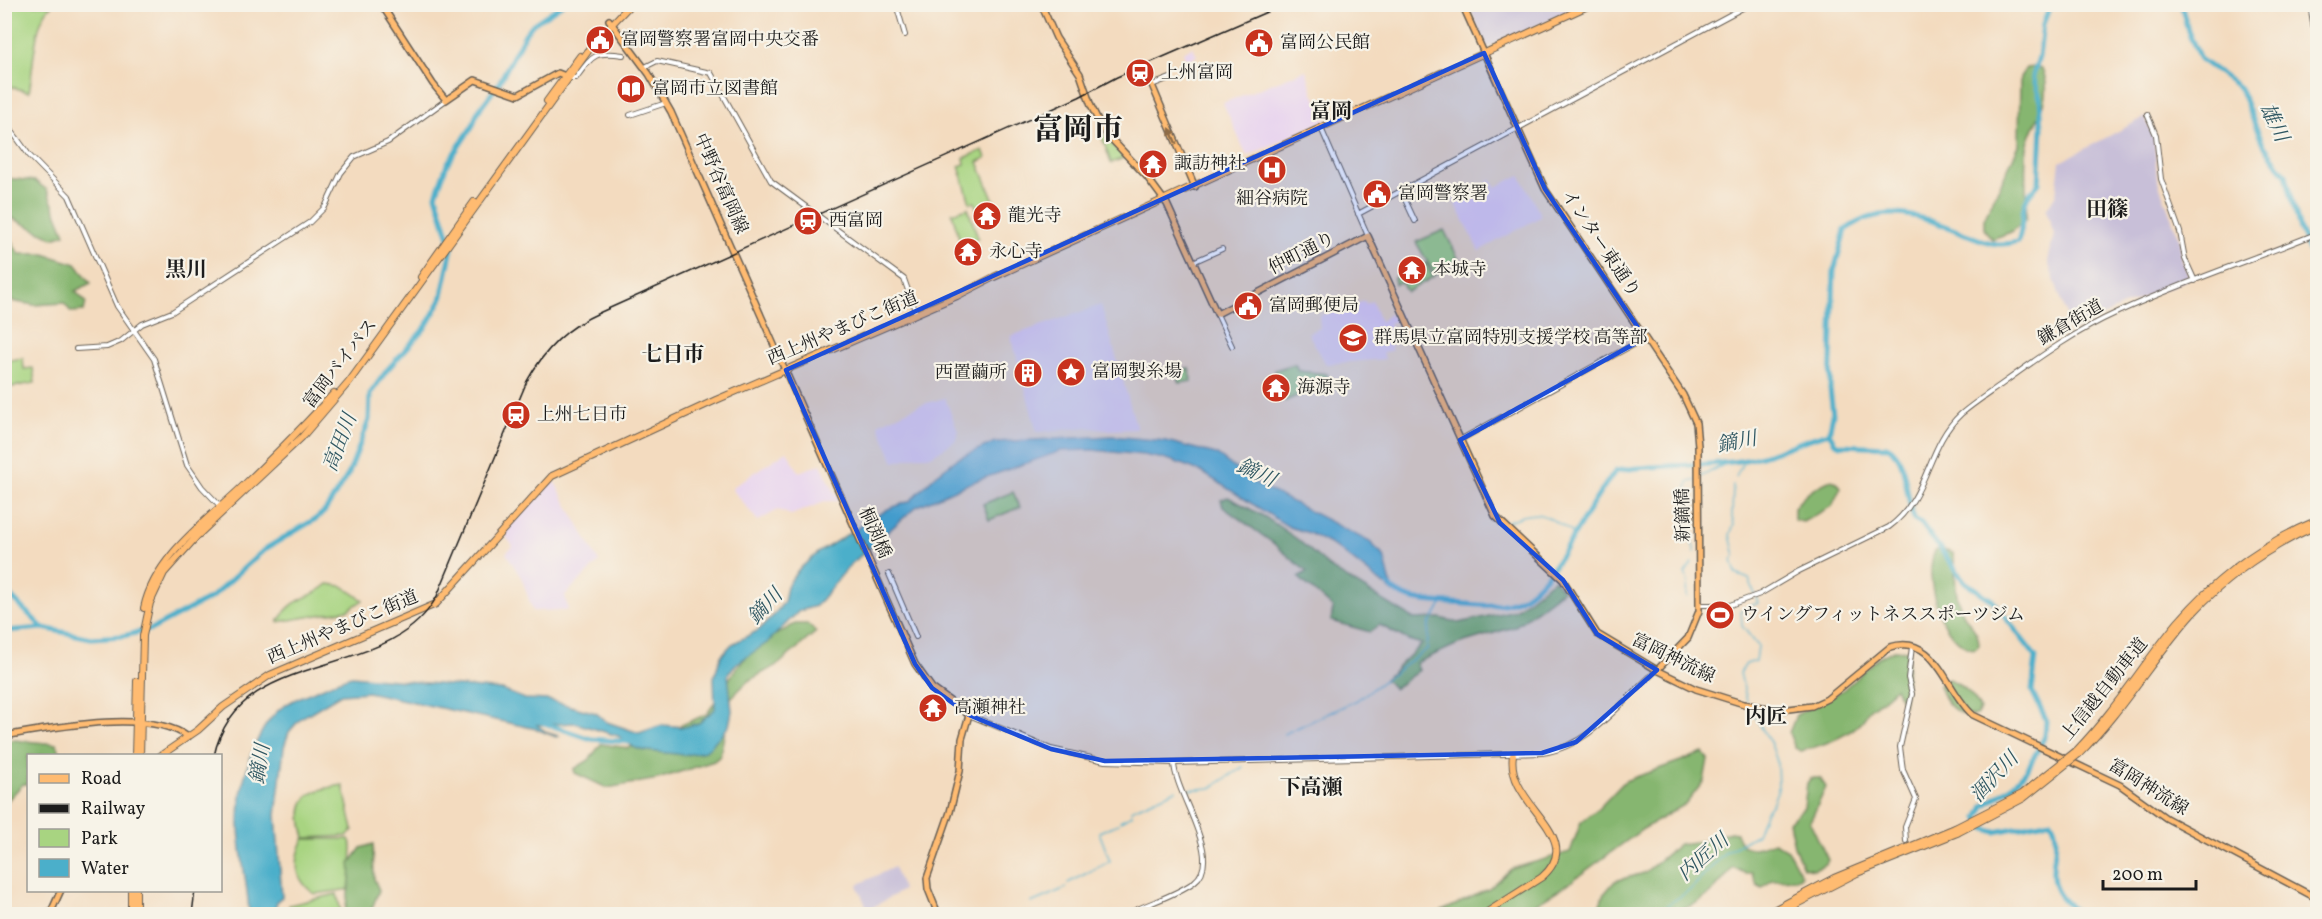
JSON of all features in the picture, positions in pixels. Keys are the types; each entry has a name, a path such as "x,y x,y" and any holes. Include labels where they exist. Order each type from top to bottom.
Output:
{"highway":[{"name":"富岡バイパス","path":"135,754 139,662 148,602 159,572 174,553 223,509 338,390 568,77 626,4"},
{"name":"富岡バイパス","path":"458,229 556,88 568,77 610,22 631,4"},
{"name":"西上州やまびこ街道","path":"163,754 188,737 223,707 270,675 436,604 552,476 1195,187 1592,4"},
{"path":"594,43 598,53"},
{"name":"上信越自動車道","path":"2078,752 2168,634 2201,598 2255,554 2318,520"},
{"name":"上信越自動車道","path":"1777,915 1857,873 2018,802 2078,752 2110,721 2173,637 2205,600 2253,561 2318,525"},
{"name":"富岡バイパス","path":"138,723 140,754"},
{"path":"1484,915 1542,877 1550,869 1556,856 1555,843 1550,830 1517,786 1512,762 1513,755"},
{"path":"1491,915 1548,877 1560,854 1558,840 1552,826 1521,786 1513,755"},
{"name":"上信越自動車道","path":"1765,915 1856,868 1956,831"},
{"path":"132,892 133,915"},
{"path":"133,915 136,892"}],"main road":[{"path":"381,4 446,100 475,80 511,95 522,93 560,73 568,77"},
{"path":"1041,4 1056,38 1080,74 1091,106 1103,130 1114,145 1145,174 1164,201 1216,314"},
{"path":"1462,4 1484,53"},
{"name":"中野谷富岡線","path":"610,22 645,67 666,103 842,496"},
{"name":"インター東通り","path":"1484,53 1516,129 1545,189 1689,403 1696,423 1698,446"},
{"path":"552,76 556,88"},
{"path":"1152,85 1195,187"},
{"name":"仲町通り","path":"1216,314 1368,236"},
{"name":"富岡神流線","path":"1368,236 1495,516 1563,580 1597,634 1657,670 1696,689 1720,698 1791,710 1812,706 1834,695 1890,647 1901,644 1912,646 1932,657 1955,696 1973,716 2120,785 2166,818 2318,899"},
{"name":"新鏑橋","path":"1698,446 1700,605"},
{"name":"桐渕橋","path":"842,496 920,673 942,697 969,716"},
{"path":"1657,670 1688,638 1700,605"},
{"path":"938,915 928,889 927,878 950,812 960,771 962,739 969,716"},
{"path":"4,736 80,723 138,723 161,724 188,737"},
{"path":"50,915 61,892"}],"street":[{"path":"896,4 905,35"},
{"path":"1358,214 1750,4"},
{"path":"2310,4 2318,54"},
{"path":"568,77 576,78 592,57 598,53 623,55"},
{"path":"645,67 657,62 711,73 771,181 904,279 916,313"},
{"path":"1152,85 1170,78"},
{"path":"76,349 107,347 121,341 147,321 172,312 310,222 325,207 340,173 354,157 388,142 446,100"},
{"path":"630,115 666,103"},
{"path":"2147,114 2156,135 2161,179 2180,232 2185,259 2195,281"},
{"path":"4,120 22,147 69,196 117,306 154,359 187,465 223,509"},
{"path":"1321,128 1368,236"},
{"path":"1401,190 1415,221"},
{"name":"鎌倉街道","path":"1700,605 1730,604 1760,594 1899,520 1917,497 1942,438 1967,409 2030,363 2072,337 2119,311 2316,234"},
{"path":"1192,262 1222,249"},
{"path":"1216,314 1232,346"},
{"path":"1460,440 1645,338"},
{"path":"889,574 916,637"},
{"path":"1906,841 1905,827 1916,799 1904,770 1900,747 1912,694 1908,678 1912,646"},
{"path":"969,716 1051,749 1105,761 1174,762 1513,755 1555,751 1576,742 1657,670"},
{"path":"1127,915 1192,883 1204,870 1205,852 1177,782 1174,762"}],"highlighted area":[{"path":"1484,53 1545,189 1645,338 1460,440 1500,523 1563,580 1597,634 1657,670 1576,742 1542,753 1105,761 1051,749 969,715 932,688 915,664 786,370"}],"shaded area":[{"path":"1469,5 1584,5 1489,47 1485,46"},
{"path":"1193,47 1197,56 1191,58 1194,67 1189,69 1183,52"},
{"path":"1306,70 1313,93 1326,118 1324,121 1247,156 1223,103"},
{"path":"2145,117 2154,137 2157,179 2181,243 2181,258 2189,276 2187,280 2114,310 2077,330 2071,328 2048,262 2054,234 2046,210 2056,194 2060,162"},
{"path":"1520,175 1540,217 1479,251 1454,200 1467,193 1471,201 1492,190 1488,182 1491,180 1496,187"},
{"name":"群馬県立富岡特別支援学校 高等部","path":"1365,301 1366,304 1372,301 1380,322 1389,314 1393,317 1399,314 1401,319 1389,323 1396,343 1390,345 1392,350 1383,353 1385,359 1326,364 1308,333 1320,328 1319,316"},
{"name":"富岡製糸場","path":"1101,305 1137,429 1104,430 1087,427 1037,432 1011,336"},
{"path":"945,398 958,432 955,441 931,456 917,456 894,462 878,424 920,405"},
{"path":"787,451 799,472 821,464 839,501 827,501 791,515 778,510 758,521 732,489"},
{"path":"553,479 599,562 565,595 568,610 533,611 522,579 506,553 513,546 502,531"},
{"path":"894,867 903,890 868,910 857,885"}],"green space":[{"path":"4,5 52,5 41,22 38,33 29,92 5,85"},
{"path":"2026,68 2042,68 2046,80 2046,91 2042,110 2027,148 2026,219 2011,232 1992,239 1984,229 1984,219 2019,145 2020,77"},
{"path":"1101,134 1104,134 1124,158 1111,163"},
{"path":"983,150 986,158 978,162 995,203 977,209 975,202 970,203 959,166 965,164 964,158"},
{"path":"5,178 35,181 47,190 65,234 53,238 12,218 5,231"},
{"path":"968,208 978,238 961,245 952,213"},
{"path":"1444,230 1458,258 1435,275 1416,242"},
{"path":"5,231 19,254 44,254 76,264 91,283 75,291 86,302 84,311 71,312 64,303 34,305 5,300"},
{"path":"1426,263 1433,277 1407,292 1401,282 1395,284 1394,278"},
{"path":"23,358 24,369 33,368 35,383 5,388 5,361"},
{"path":"1295,364 1298,371 1327,374 1328,383 1285,401 1275,370"},
{"path":"1189,368 1192,381 1180,383 1176,371"},
{"path":"1831,480 1837,482 1841,487 1832,506 1803,522 1794,520 1794,508 1802,499 1815,488"},
{"path":"1013,492 1020,507 989,520 983,504"},
{"path":"1228,497 1265,517 1297,539 1333,570 1414,619 1440,618 1459,623 1515,610 1554,579 1563,590 1514,627 1458,644 1416,663 1419,670 1394,689 1385,679 1422,644 1408,640 1380,625 1370,632 1331,621 1333,608 1298,577 1307,572 1273,543 1223,507 1221,500"},
{"path":"1941,549 1953,553 1959,602 1963,614 1979,640 1979,645 1975,649 1963,645 1953,636 1944,624 1938,609 1931,577 1935,551"},
{"path":"328,584 342,586 363,600 348,610 278,622 289,607"},
{"path":"795,624 807,624 816,632 779,664 748,681 731,698 720,756 714,761 658,779 607,788 575,773 574,769 589,760 601,744 628,748 707,714 737,667 757,645"},
{"path":"1894,650 1909,651 1904,705 1895,688 1869,710 1863,720 1850,731 1834,740 1809,749 1801,751 1795,748 1789,733 1796,715 1843,690 1878,658"},
{"path":"1948,679 1963,687 1971,695 1980,709 1977,715 1963,714 1952,708 1944,698 1939,685"},
{"path":"5,741 57,744 61,754 27,754 27,784 23,784 5,803"},
{"path":"1703,753 1708,759 1704,781 1686,804 1643,829 1565,886 1519,914 1436,914 1489,889 1511,869 1570,852 1581,822 1598,809 1625,781"},
{"path":"1811,778 1820,778 1826,787 1810,822 1828,860 1826,864 1814,869 1803,867 1794,846 1789,822 1804,807 1807,783"},
{"path":"343,785 353,830 347,836 305,838 301,813 306,798 320,790"},
{"path":"1730,832 1736,833 1741,844 1749,848 1757,848 1774,842 1788,850 1802,876 1796,879 1772,880 1762,888 1757,885 1752,872 1746,874 1733,867 1710,894 1695,904 1678,910 1629,906 1616,914 1578,914 1600,905 1603,895 1615,881 1644,873 1679,844 1704,841"},
{"path":"304,839 349,839 352,846 350,889 315,894 308,889 299,876 297,862"},
{"path":"373,844 374,879 379,890 370,914 345,914 351,875 350,863 361,848"},
{"path":"337,894 341,913 291,914 289,905"}],"water":[{"path":"1112,436 1166,441 1216,454 1253,482 1370,542 1384,556 1393,592 1337,548 1309,533 1289,527 1200,471 1170,460 1143,455 1092,450 1061,451 970,483 916,507 850,565 816,606 799,611 767,643 736,664 728,674 732,711 729,726 706,751 686,755 646,751 635,748 618,736 575,723 537,725 548,733 559,736 556,737 536,729 368,692 341,694 301,718 289,732 284,747 276,815 282,897 277,901 274,914 249,914 239,827 244,780 254,747 262,732 281,708 292,701 352,676 502,690 525,699 548,700 596,713 607,722 639,733 662,725 684,727 699,723 715,709 714,677 721,656 732,644 759,630 774,615 784,602 787,586 798,570 819,552 888,509 910,501 936,475 957,459 995,442"}],"waterway":[{"name":"高田川","path":"4,631 43,628 91,638 123,636 152,629 212,597 265,549 325,511 349,473 369,420 370,394 387,370 425,328 441,300 452,248 436,195 447,164 473,125 477,113 499,83 525,34 533,24 563,4"},
{"name":"鏑川","path":"1829,433 1833,414 1830,389 1834,271 1845,230 1861,221 1891,214 1921,218 1993,243 2005,244 2018,241 2025,203 2029,194 2039,183 2042,128 2040,98 2033,76 2039,57 2043,24 2051,4"},
{"name":"雄川","path":"2181,4 2188,31 2200,59 2240,88 2263,144 2286,175 2300,230 2318,270"},
{"name":"涸沢川","path":"1829,433 1835,443 1840,445 1889,447 1895,453 1903,470 1915,520 1921,523 1965,582 1992,600 2036,657 2032,691 2046,720 2045,736 2027,770 2011,787 1984,806 1978,818 1983,828 1995,832 2051,821 2056,838 2053,866 2055,885 2063,900 2079,914"},
{"name":"鏑川","path":"1388,585 1394,591 1409,598 1426,601 1490,605 1512,602 1527,595 1541,582 1616,471 1745,460 1829,433"},
{"name":"内匠川","path":"1736,477 1744,460"},
{"path":"1700,477 1729,462"},
{"path":"1695,552 1687,534 1685,515 1688,482 1696,479"},
{"name":"内匠川","path":"1733,485 1732,518 1734,524 1730,535 1735,556 1732,560 1736,574 1749,579 1758,603 1741,610 1742,626 1758,646 1756,661 1746,664 1740,673 1747,701"},
{"path":"1506,522 1526,515 1541,515 1573,533"},
{"path":"1687,597 1688,580 1685,573 1692,563"},
{"name":"高田川","path":"4,590 43,628"},
{"path":"1284,734 1357,700 1427,649 1429,624 1444,602"},
{"name":"内匠川","path":"1666,906 1690,890 1725,853 1757,834 1765,813 1772,804 1778,789 1777,761 1771,744 1749,706"},
{"name":"鏑川","path":"541,722 591,739 631,742"},
{"path":"1186,790 1211,788 1243,767"},
{"path":"1120,821 1132,815 1131,810 1176,790"},
{"path":"1068,883 1110,861 1099,832 1118,824"},
{"path":"1031,903 1066,888"}],"railway":[{"path":"215,754 229,720 252,696 283,679 386,643 415,624 437,596 527,381 549,349 567,332 601,312 1079,97 1117,77 1285,4"},
{"path":"192,914 195,892"}],"place":[{"name":"富岡警察署富岡中央交番","path":"600,40"},
{"name":"富岡公民館","path":"1259,43"},
{"name":"上州富岡","path":"1140,73"},
{"name":"富岡市立図書館","path":"631,89"},
{"name":"諏訪神社","path":"1153,164"},
{"name":"細谷病院","path":"1272,170"},
{"name":"富岡警察署","path":"1377,194"},
{"name":"龍光寺","path":"987,216"},
{"name":"西富岡","path":"808,221"},
{"name":"永心寺","path":"968,252"},
{"name":"本城寺","path":"1412,270"},
{"name":"富岡郵便局","path":"1248,306"},
{"name":"群馬県立富岡特別支援学校 高等部","path":"1353,338"},
{"name":"富岡製糸場","path":"1071,372"},
{"name":"西置繭所","path":"1028,373"},
{"name":"海源寺","path":"1276,388"},
{"name":"上州七日市","path":"516,415"},
{"name":"ウイングフィットネススポーツジム","path":"1720,615"},
{"name":"高瀬神社","path":"933,708"}],"district":[{"name":"富岡","path":"1331,112"},
{"name":"富岡市","path":"1078,131"},
{"name":"田篠","path":"2107,210"},
{"name":"黒川","path":"186,270"},
{"name":"七日市","path":"673,355"},
{"name":"内匠","path":"1766,717"},
{"name":"下高瀬","path":"1311,788"}]}
